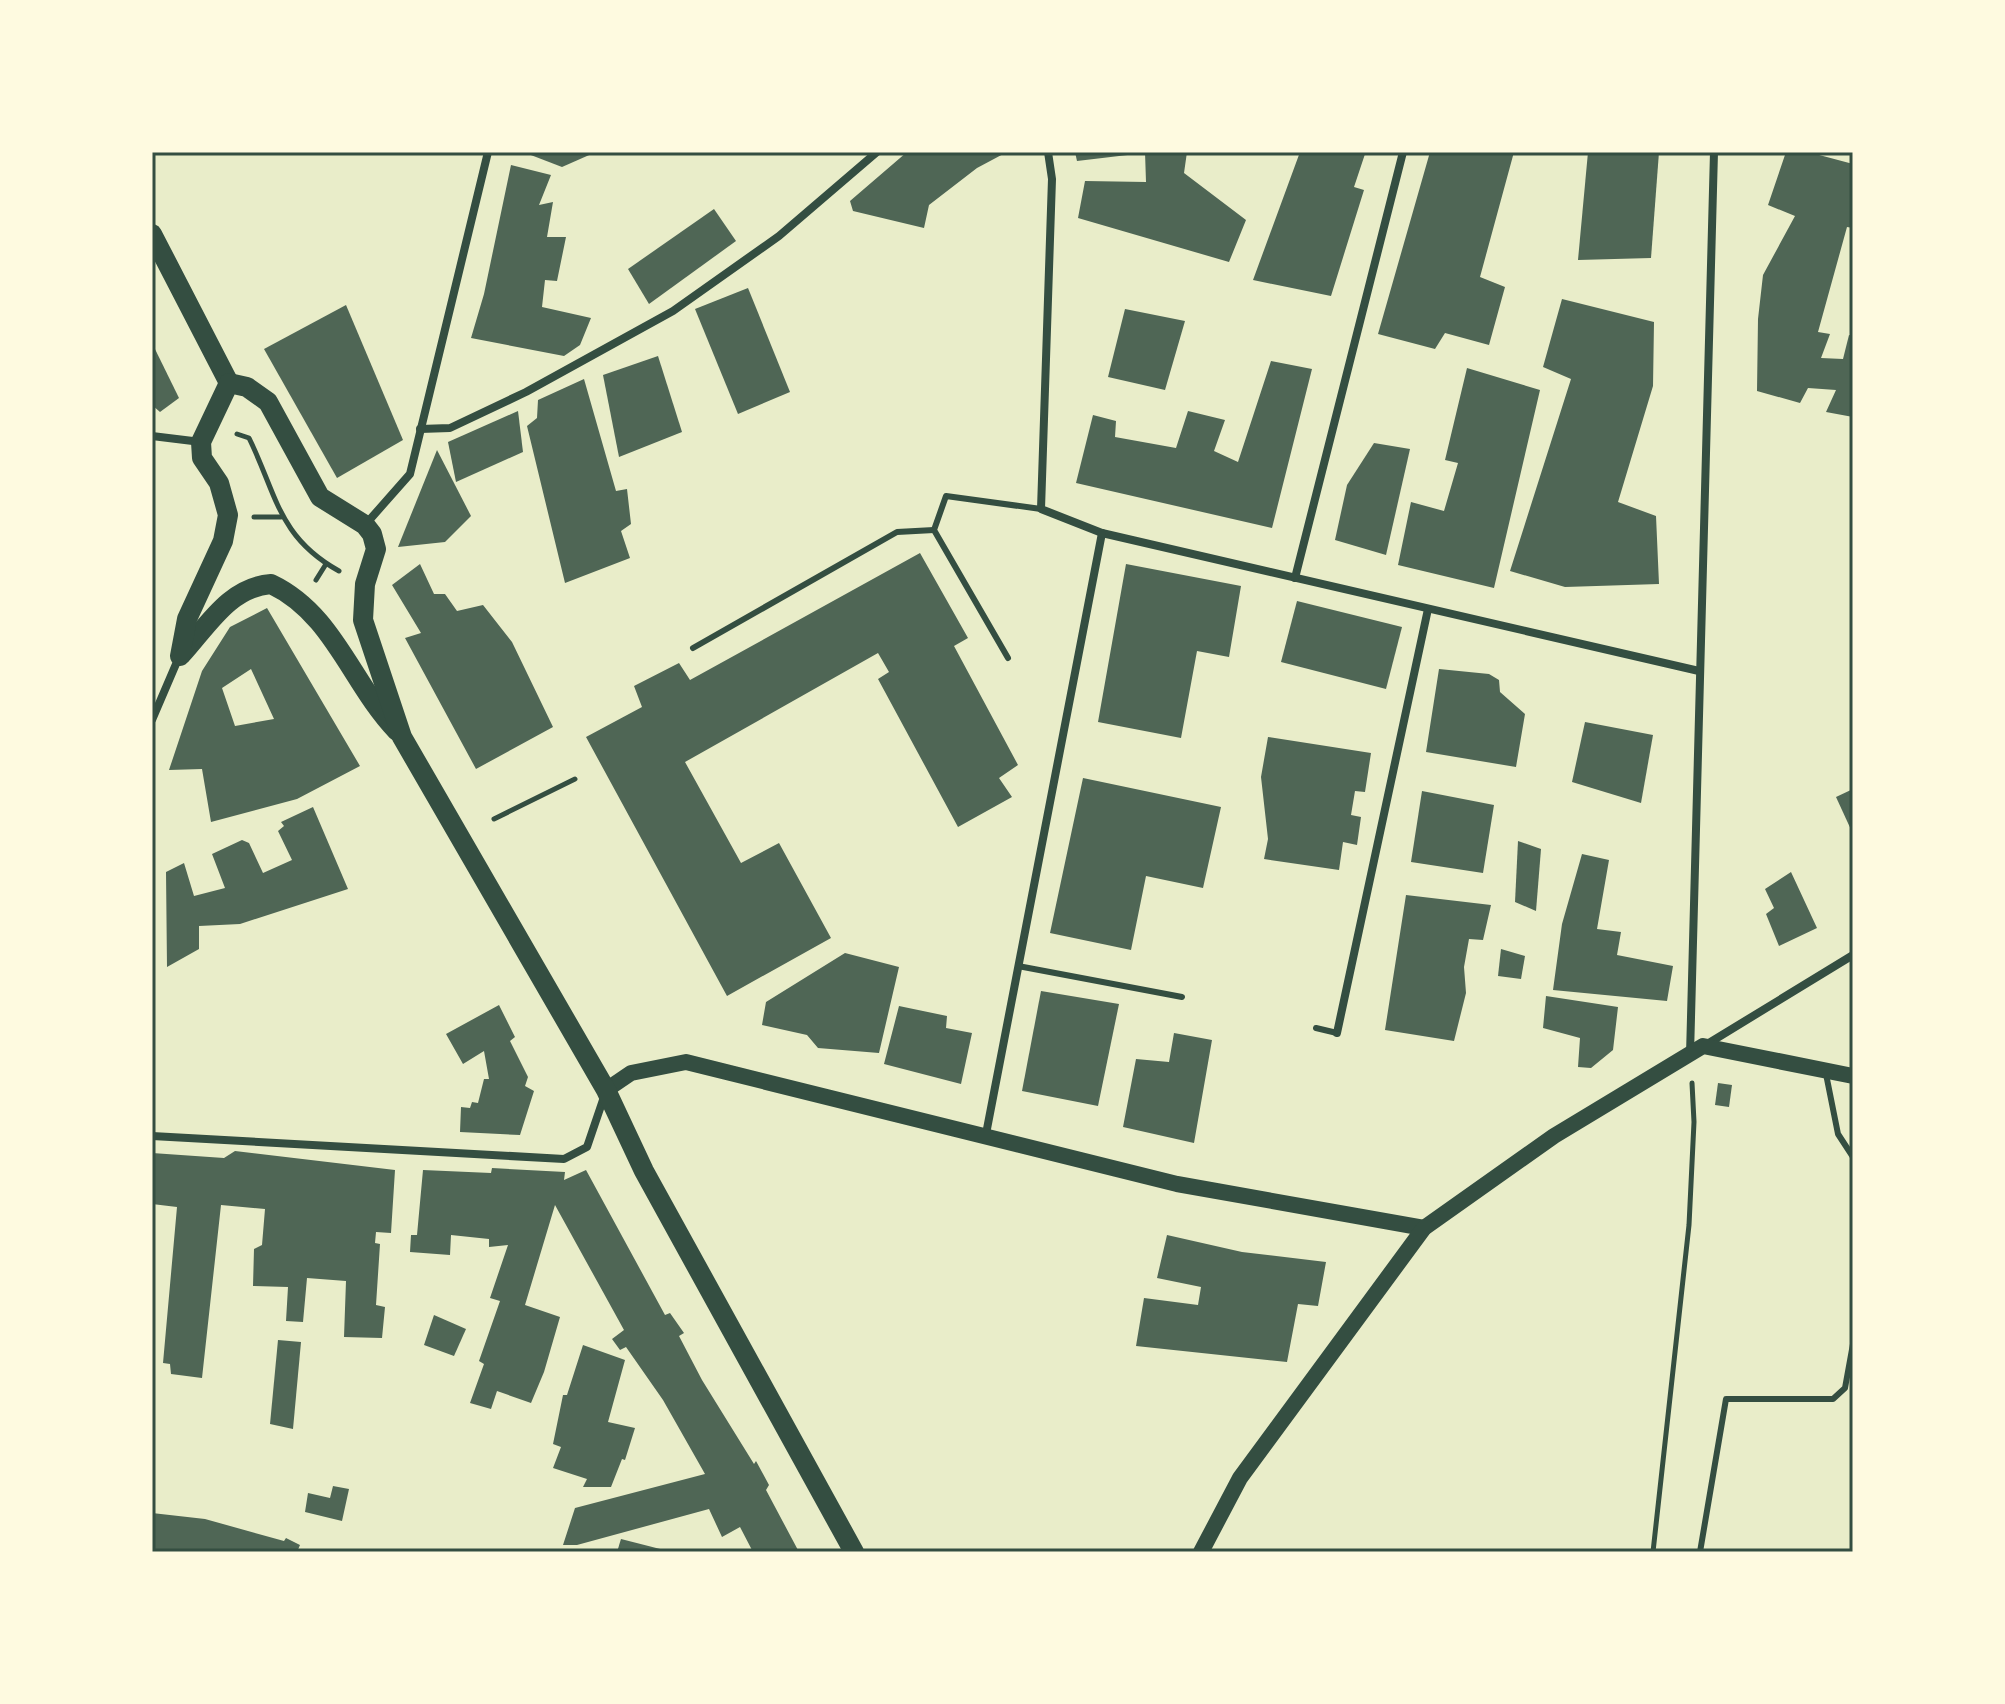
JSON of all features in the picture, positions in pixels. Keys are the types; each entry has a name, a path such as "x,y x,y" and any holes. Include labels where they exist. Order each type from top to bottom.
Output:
{"main road":[{"path":"152,234 229,383"},
{"path":"180,656 187,619 223,541 228,515 219,483 202,458 201,442 229,383"},
{"path":"229,383 247,387 268,402 320,497 365,525 376,549 365,584 363,620 402,737 606,1090 644,1171 854,1552"},
{"path":"180,656 221,608 244,589 271,584 300,601 331,633 375,708 402,737"},
{"path":"1201,1552 1240,1478 1424,1228 1554,1136 1697,1051 1853,1076"},
{"path":"606,1090 631,1073 686,1062 986,1134 1177,1184 1424,1228"}],"street":[{"path":"365,525 410,474 488,152"},
{"path":"420,429 450,428 526,392 673,311 779,236 877,152"},
{"path":"1048,152 1052,179 1041,509 1102,533 1699,671"},
{"path":"1295,578 1403,152"},
{"path":"1697,1051 1699,671 1714,152"},
{"path":"152,436 201,442"},
{"path":"986,1134 1102,533"},
{"path":"1337,1033 1428,609"},
{"path":"152,720 180,656"},
{"path":"1697,1051 1853,955"},
{"path":"152,1136 564,1159 587,1147 606,1090"}],"lane":[{"path":"1008,658 934,530 946,496 1041,509"},
{"path":"693,648 897,532 934,530"},
{"path":"1018,966 1182,997"},
{"path":"1316,1028 1337,1033"},
{"path":"1826,1070 1838,1134 1853,1157"},
{"path":"1700,1552 1726,1399 1833,1399 1845,1388 1853,1344"}],"path":[{"path":"229,431 249,438 281,517 294,537 326,564 347,575"},
{"path":"249,517 281,517"},
{"path":"315,581 326,564"},
{"path":"494,819 575,779"},
{"path":"1653,1552 1689,1225 1697,1051"}],"building":[{"path":"523,152 596,152 562,167"},
{"path":"907,152 1007,152 977,168 929,205 924,228 853,211 850,201"},
{"path":"1075,152 1136,152 1136,154 1077,161"},
{"path":"1145,152 1187,152 1184,173 1246,220 1229,262 1078,218 1085,181 1146,182"},
{"path":"1300,152 1365,154 1354,187 1364,190 1331,296 1253,280"},
{"path":"1430,152 1514,152 1480,277 1505,287 1489,345 1445,333 1435,349 1378,334"},
{"path":"1588,152 1659,152 1651,258 1578,260"},
{"path":"1786,152 1808,152 1853,164 1853,228 1847,227 1818,332 1830,334 1821,358 1843,359 1849,335 1853,336 1853,417 1826,412 1836,390 1808,388 1800,403 1757,391 1758,319 1763,275 1795,216 1768,205"},
{"path":"511,165 551,175 539,205 553,202 547,237 566,237 557,281 545,280 542,307 591,318 580,345 564,356 471,338 484,294"},
{"path":"714,209 736,241 649,304 628,269"},
{"path":"748,288 790,392 738,414 695,309"},
{"path":"1562,299 1654,322 1653,386 1618,502 1656,516 1659,584 1565,587 1510,571 1571,379 1543,367"},
{"path":"346,305 403,440 337,478 264,349"},
{"path":"1125,309 1185,321 1165,390 1108,377"},
{"path":"152,343 179,398 160,412 152,405"},
{"path":"658,356 682,432 619,457 603,375"},
{"path":"1271,361 1312,369 1272,528 1076,483 1093,415 1116,421 1115,437 1176,448 1188,411 1225,420 1214,451 1238,462"},
{"path":"1467,368 1540,390 1494,588 1398,565 1411,502 1444,511 1458,463 1445,460"},
{"path":"584,379 616,491 627,489 631,524 621,531 630,558 565,583 527,426 537,418 538,400"},
{"path":"518,411 523,452 456,482 448,442"},
{"path":"1374,443 1410,449 1386,555 1335,540 1347,485"},
{"path":"437,450 471,516 445,542 398,547"},
{"path":"920,553 968,638 954,646 1018,765 999,778 1012,797 958,827 878,679 889,672 878,653 685,762 741,863 779,843 831,938 727,996 586,737 642,707 634,686 679,663 690,680"},
{"path":"420,564 434,594 445,594 457,611 483,605 512,642 553,727 476,769 405,638 421,633 392,585"},
{"path":"1126,564 1241,586 1229,657 1197,651 1181,738 1098,722"},
{"path":"1297,601 1402,627 1386,689 1281,662"},
{"path":"267,608 360,766 297,799 211,822 202,769 169,770 202,671 230,627","holes":["251,669 274,719 235,726 222,688"]},
{"path":"1439,669 1489,674 1499,680 1500,692 1525,714 1516,767 1426,752"},
{"path":"1585,722 1653,735 1641,803 1572,782"},
{"path":"1268,737 1371,753 1365,792 1355,791 1351,815 1361,817 1357,845 1343,842 1339,870 1264,859 1268,839 1261,777"},
{"path":"1083,778 1221,807 1203,888 1146,876 1131,950 1050,933"},
{"path":"1853,789 1853,834 1836,797"},
{"path":"1422,791 1494,805 1483,873 1411,862"},
{"path":"313,807 348,889 240,924 199,926 199,949 167,967 166,872 184,863 194,896 225,888 212,854 242,840 249,843 263,873 292,860 278,831 284,826 281,822"},
{"path":"1518,841 1541,849 1536,911 1515,902"},
{"path":"1582,854 1609,860 1597,929 1621,932 1617,955 1673,966 1667,1001 1553,990 1562,924"},
{"path":"1791,872 1817,928 1779,946 1766,914 1774,908 1765,889"},
{"path":"1406,895 1491,905 1483,940 1469,939 1464,967 1466,993 1454,1041 1385,1030"},
{"path":"1501,949 1525,956 1521,979 1498,976"},
{"path":"845,953 899,967 879,1053 818,1048 807,1035 762,1025 766,1002"},
{"path":"1041,991 1119,1004 1098,1106 1022,1091"},
{"path":"1546,996 1618,1007 1613,1050 1591,1068 1578,1067 1580,1038 1543,1028"},
{"path":"499,1005 515,1037 510,1041 528,1077 525,1086 534,1091 520,1135 460,1132 461,1107 470,1108 472,1102 478,1103 484,1079 489,1079 484,1051 463,1064 446,1034"},
{"path":"899,1006 947,1016 946,1028 972,1033 961,1084 884,1064"},
{"path":"1174,1033 1212,1040 1194,1143 1123,1127 1136,1059 1169,1062"},
{"path":"1718,1083 1732,1085 1729,1107 1715,1105"},
{"path":"235,1151 395,1170 391,1233 376,1232 375,1243 380,1244 376,1305 385,1307 382,1338 344,1337 346,1281 307,1278 303,1322 286,1321 288,1287 253,1286 254,1249 262,1245 265,1209 221,1205 202,1378 171,1374 170,1364 163,1363 177,1207 152,1204 152,1153 224,1158"},
{"path":"492,1168 565,1172 564,1180 586,1170 665,1315 670,1313 684,1333 679,1336 702,1380 754,1464 756,1461 769,1485 766,1490 799,1552 753,1552 740,1527 722,1537 709,1509 577,1545 563,1545 575,1508 705,1474 663,1400 626,1347 620,1350 612,1339 624,1330 555,1205 525,1305 560,1317 544,1372 531,1403 497,1391 491,1409 470,1403 484,1364 479,1361 500,1301 490,1298 508,1245 489,1247 489,1239 451,1235 450,1255 410,1252 411,1235 417,1235 423,1170 491,1173"},
{"path":"1167,1235 1242,1252 1326,1262 1318,1306 1298,1304 1287,1362 1136,1346 1144,1298 1198,1305 1201,1287 1157,1278"},
{"path":"434,1315 466,1329 454,1356 424,1345"},
{"path":"278,1340 301,1342 293,1429 270,1424"},
{"path":"583,1345 625,1360 608,1422 635,1428 625,1460 622,1459 611,1487 583,1487 587,1479 553,1468 561,1447 553,1444 563,1395 567,1395"},
{"path":"333,1486 349,1489 342,1521 305,1512 308,1493 330,1498"},
{"path":"152,1513 205,1519 284,1541 286,1538 300,1545 297,1552 152,1552"},
{"path":"621,1539 668,1551 668,1552 617,1552"}]}
